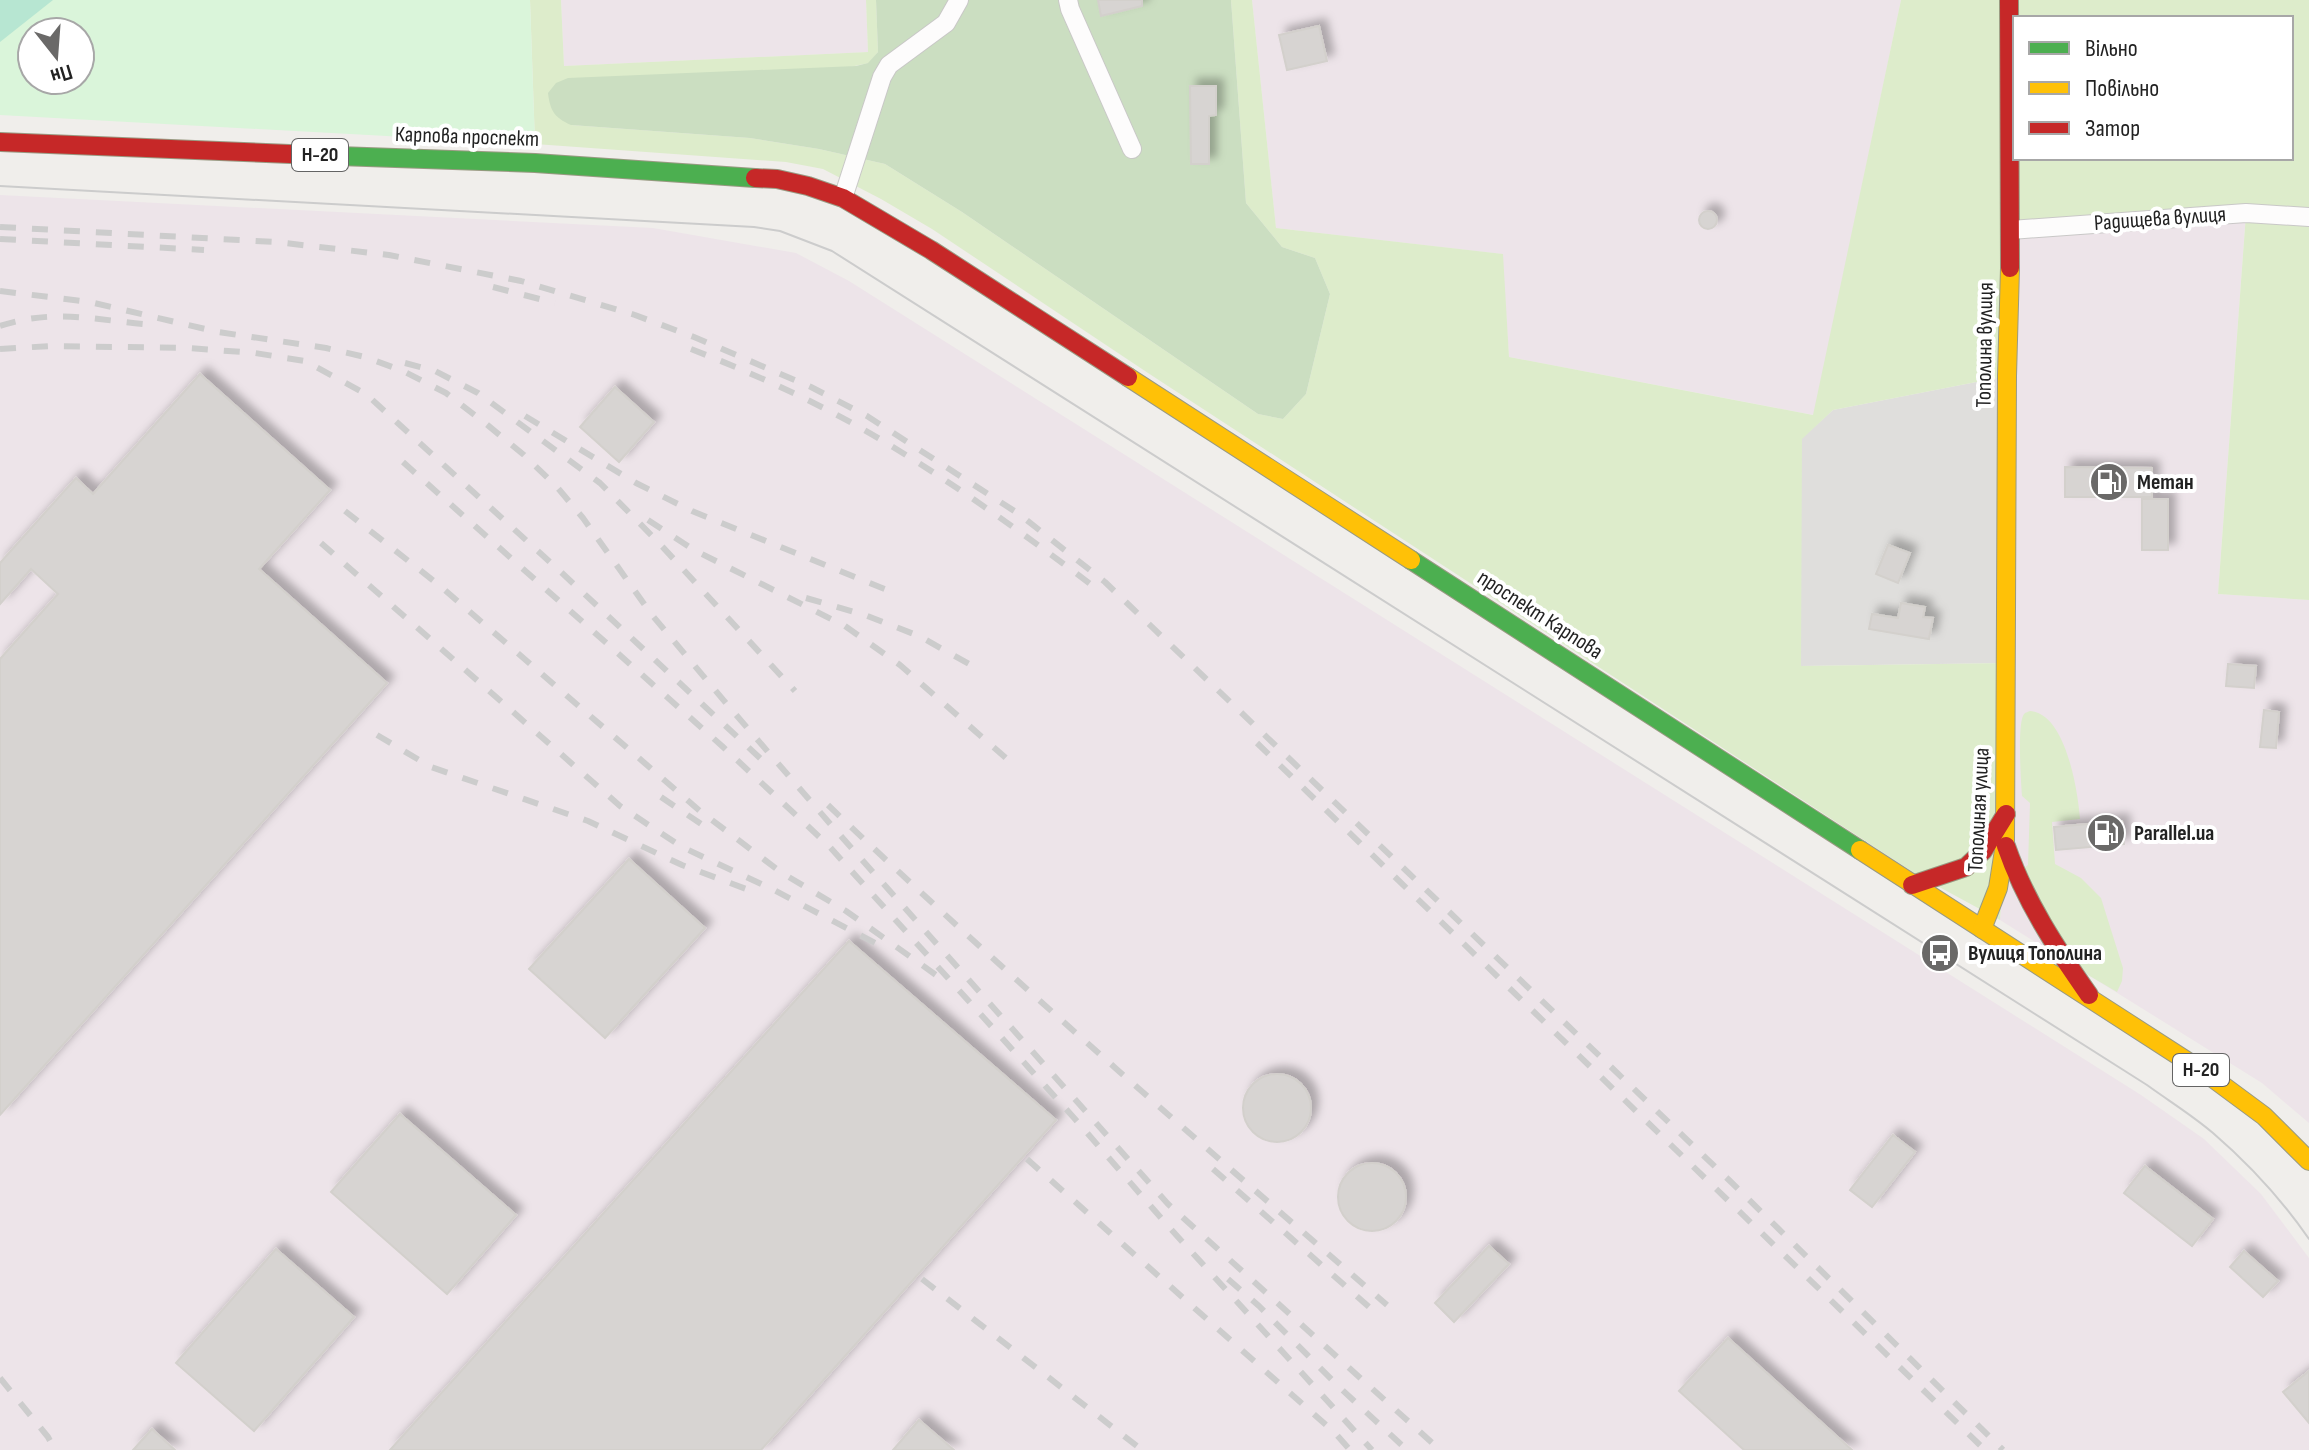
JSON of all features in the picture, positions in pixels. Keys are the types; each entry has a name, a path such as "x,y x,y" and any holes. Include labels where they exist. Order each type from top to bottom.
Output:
{"main road":[{"name":"Тополина вулиця","path":"2007,690 2007,376 2011,230 2009,0"},
{"name":"Карпова проспект","path":"0,142 535,163 777,179 843,198 918,242"},
{"name":"проспект Карпова","path":"918,242 2137,1028 2246,1102 2309,1161"},
{"name":"Тополиная улица","path":"1982,929 1997,892 2005,844 2007,690"},
{"path":"1912,885 1966,867 1983,851 2006,814"},
{"path":"2005,844 2012,867 2033,911 2094,1002"}],"street":[{"path":"843,198 882,77 889,65 946,23 959,0"},
{"path":"1068,0 1132,149"},
{"name":"Радищева вулиця","path":"2011,230 2246,213 2309,217"}],"shaded area":[{"path":"561,0 866,0 868,52 564,66"},
{"path":"1252,0 1901,0 1814,415 1509,357 1502,254 1276,228"},
{"path":"0,195 653,228 796,253 849,281 2141,1095 2204,1139 2261,1194 2309,1258 2309,1450 0,1450"},
{"path":"2246,213 2218,594 2309,600 2309,1123 2262,1083 2000,920 2007,818 2011,230"},
{"path":"2007,376 2007,663 1801,666 1801,439 1833,410"}],"green space":[{"path":"0,0 530,0 535,144 0,115"},
{"path":"0,0 53,0 33,16 16,16 16,29 0,42"},
{"path":"530,0 561,0 564,66 868,52 866,0 876,0 878,52 869,63 571,125 750,138 885,164 962,212 1258,414 1283,419 1306,394 1330,294 1315,258 1282,247 1246,203 1231,0 1252,0 1276,228 1503,254 1509,357 1813,415 1901,0 2309,0 2309,600 2218,594 2246,214 2011,230 2007,376 1833,410 1802,439 1801,666 2007,663 2007,818 2000,920 1919,876 932,229 823,169 786,162 535,144"},
{"path":"876,0 1231,0 1246,203 1282,247 1315,258 1330,294 1306,394 1283,419 1258,414 962,212 885,164 750,138 571,125 557,117 550,105 548,93 556,83 568,78 868,63 878,52"},
{"path":"2030,711 2042,715 2053,725 2068,756 2080,819 2052,822 2055,864 2081,878 2101,898 2123,968 2117,992 2088,975 2063,943 2023,869 2028,865 2030,803 2022,796 2020,740 2024,714"}],"building":[{"path":"1098,0 1142,0 1142,6 1101,16"},
{"path":"1319,26 1327,61 1287,70 1279,35"},
{"path":"1190,86 1216,86 1216,115 1209,116 1209,164 1191,164"},
{"path":"1704,211 1712,211 1717,220 1715,227 1704,229 1699,224 1699,216"},
{"path":"200,374 330,490 259,569 387,683 0,1115 0,659 58,594 31,569 0,604 0,563 76,478 93,494"},
{"path":"615,387 654,422 619,462 580,427"},
{"path":"2065,467 2152,468 2152,497 2065,497"},
{"path":"2142,499 2168,499 2168,550 2142,550"},
{"path":"1888,545 1910,553 1898,583 1876,574"},
{"path":"1901,603 1925,607 1923,617 1933,618 1929,639 1869,629 1872,614 1898,618"},
{"path":"2228,664 2256,666 2254,688 2226,686"},
{"path":"2264,710 2279,712 2276,748 2260,747"},
{"path":"2122,821 2124,844 2056,850 2054,827"},
{"path":"629,859 705,928 605,1038 529,969"},
{"path":"849,941 1056,1120 761,1450 390,1450"},
{"path":"1277,1074 1301,1084 1311,1108 1301,1132 1277,1142 1253,1132 1243,1108 1253,1084"},
{"path":"400,1114 516,1215 447,1294 331,1192"},
{"path":"1893,1135 1915,1152 1872,1207 1850,1190"},
{"path":"1372,1163 1396,1173 1406,1197 1396,1221 1372,1231 1348,1221 1338,1197 1348,1173"},
{"path":"2145,1166 2213,1219 2192,1246 2124,1193"},
{"path":"1489,1246 1509,1264 1454,1322 1435,1303"},
{"path":"276,1249 354,1317 254,1431 176,1363"},
{"path":"2244,1251 2278,1281 2263,1297 2230,1267"},
{"path":"1728,1338 1852,1450 1744,1450 1679,1391"},
{"path":"2309,1371 2309,1423 2283,1392"},
{"path":"919,1420 954,1450 893,1450"},
{"path":"152,1429 175,1450 133,1450"}],"tram line":[{"path":"0,186 754,227 780,231 832,251 2147,1085 2205,1126 2239,1157 2276,1196 2309,1239"}],"railway":[{"path":"0,227 276,242 389,255 521,281 635,315 694,337 811,387 867,416 1019,514 1105,582 1730,1181 2003,1450"},
{"path":"0,239 204,250"},
{"path":"493,287 555,303"},
{"path":"0,291 90,302 218,332 365,357 403,371 446,393 485,423 557,487 583,518 652,615 731,709 1168,1204 1440,1450"},
{"path":"0,326 54,317 143,324"},
{"path":"0,349 51,346 188,348 255,353 305,361 366,394 762,760"},
{"path":"691,349 794,394 869,433 969,497 1093,586"},
{"path":"405,363 435,371 478,393 600,483 795,691"},
{"path":"525,416 636,483 692,511 897,594"},
{"path":"403,462 722,746 828,845 1372,1450"},
{"path":"345,511 439,585 700,811 782,873 846,911 936,975"},
{"path":"648,520 694,550 845,626 900,665 1007,759"},
{"path":"321,543 620,806 682,847 770,888 875,943"},
{"path":"806,598 865,615 919,636 971,665"},
{"path":"377,735 431,767 588,821 682,865 757,893"},
{"path":"1257,743 1985,1450"},
{"path":"661,797 707,828"},
{"path":"828,805 1035,996 1387,1305"},
{"path":"1027,1159 1335,1433 1350,1450"},
{"path":"1213,1169 1377,1314"},
{"path":"922,1279 1142,1450"},
{"path":"1228,1279 1407,1450"},
{"path":"0,1378 55,1450"}],"traffic: fast":[{"path":"338,156 535,163 755,178"},
{"path":"1411,560 1860,850"}],"traffic: slow":[{"path":"1982,929 1998,888 2005,844 2010,268"},
{"path":"1128,377 1411,560"},
{"path":"1860,850 2210,1076 2264,1116 2309,1161"}],"traffic: jam":[{"path":"2009,0 2010,268"},
{"path":"0,142 338,156"},
{"path":"755,178 808,186 843,198 931,250 1128,377"},
{"path":"1912,885 1966,867 1983,851 2006,814"},
{"path":"2006,846 2042,924 2089,995"}],"place":[{"name":"Метан","path":"2109,482"},
{"name":"Parallel.ua","path":"2106,833"},
{"name":"Вулиця Тополина","path":"1940,953"}]}
